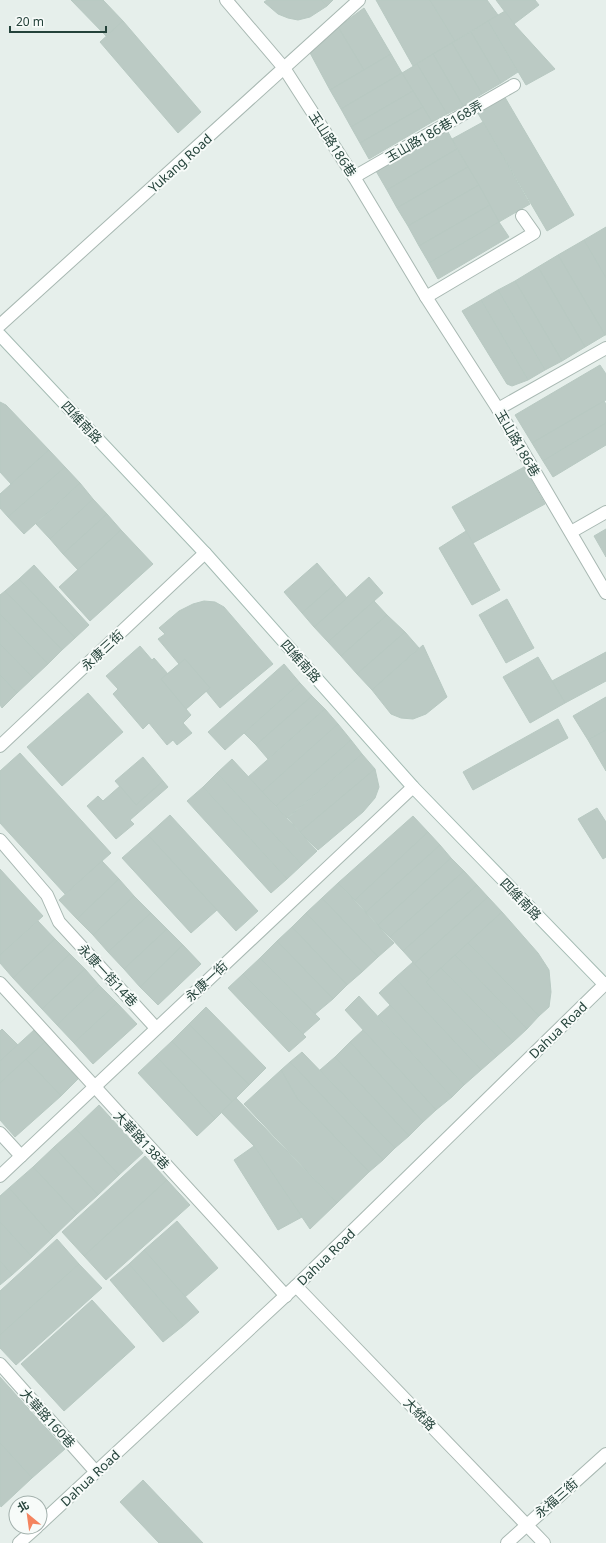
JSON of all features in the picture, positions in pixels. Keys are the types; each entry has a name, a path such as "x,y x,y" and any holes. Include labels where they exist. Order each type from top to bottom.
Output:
{"street":[{"name":"玉山路186巷","path":"226,0 284,68 354,177 426,297 498,409 606,593"},
{"name":"Yukang Road","path":"0,325 359,0"},
{"name":"玉山路186巷168弄","path":"354,177 514,85"},
{"path":"426,297 534,233 522,216"},
{"name":"四維南路","path":"0,335 205,553 413,787 605,984"},
{"path":"498,409 606,348"},
{"path":"570,532 606,512"},
{"name":"永康三街","path":"0,746 205,553"},
{"name":"永康一街","path":"0,1176 413,787"},
{"name":"永康一街14巷","path":"0,840 47,895 59,922 156,1028"},
{"name":"大華路138巷","path":"0,983 286,1296"},
{"name":"Dahua Road","path":"48,1517 286,1296 605,984"},
{"path":"0,1133 21,1156"},
{"name":"大統路","path":"296,1286 544,1543"},
{"name":"大華路160巷","path":"0,1364 96,1472"},
{"name":"永福三街","path":"507,1543 526,1524 606,1454"},
{"path":"19,1543 28,1535"}],"building":[{"path":"71,0 103,0 123,21 106,36"},
{"path":"267,0 321,0 327,6 310,17 298,20 278,14 264,2"},
{"path":"321,0 333,0 327,6"},
{"path":"376,0 430,0 455,41 413,66"},
{"path":"430,0 487,0 498,15 455,41"},
{"path":"496,0 535,0 539,5 514,24"},
{"path":"364,8 391,54 364,70 338,27"},
{"path":"505,11 514,24 555,69 526,85 488,21"},
{"path":"123,21 201,112 178,133 100,42"},
{"path":"488,21 518,72 501,83 471,32"},
{"path":"338,27 364,70 330,90 309,51"},
{"path":"471,32 501,83 482,94 452,43"},
{"path":"452,43 482,94 463,106 433,54"},
{"path":"391,54 402,73 341,109 330,90"},
{"path":"433,54 463,106 447,114 417,64"},
{"path":"417,64 447,114 432,122 402,73"},
{"path":"402,73 413,91 351,127 341,109"},
{"path":"413,91 423,107 360,143 351,127"},
{"path":"503,94 574,215 547,231 476,110"},
{"path":"423,107 432,122 369,159 360,143"},
{"path":"483,122 530,204 499,222 452,139"},
{"path":"447,130 457,149 387,190 376,171"},
{"path":"457,149 468,167 397,208 387,190"},
{"path":"468,167 479,185 408,226 397,208"},
{"path":"479,185 490,205 419,246 408,226"},
{"path":"490,205 499,222 429,263 419,246"},
{"path":"499,222 509,237 438,279 429,263"},
{"path":"606,227 606,278 584,240"},
{"path":"584,240 606,278 606,335 558,255"},
{"path":"558,255 605,335 585,347 538,267"},
{"path":"538,267 585,347 562,361 515,281"},
{"path":"515,281 562,361 545,370 498,290"},
{"path":"498,290 545,370 528,380 481,300"},
{"path":"481,300 528,380 512,386 507,384 462,311"},
{"path":"600,365 606,374 606,400 532,443 515,415"},
{"path":"604,401 606,404 606,423 543,461 532,443"},
{"path":"0,402 6,405 49,450 11,484 0,472"},
{"path":"606,423 606,445 553,477 543,461"},
{"path":"49,450 65,467 8,517 0,508 0,494"},
{"path":"65,467 80,483 24,534 8,517"},
{"path":"524,467 545,504 473,543 452,507"},
{"path":"80,483 93,499 50,539 36,524"},
{"path":"93,499 107,514 63,554 50,539"},
{"path":"107,514 121,530 78,570 63,554"},
{"path":"606,529 606,557 594,536"},
{"path":"121,530 153,564 90,621 59,587"},
{"path":"466,531 500,590 472,605 439,548"},
{"path":"317,563 335,584 302,613 284,592"},
{"path":"34,565 89,625 75,638 19,579"},
{"path":"369,577 383,593 328,642 314,627"},
{"path":"19,579 75,638 62,650 5,591"},
{"path":"335,584 347,598 314,627 302,613"},
{"path":"5,591 62,650 48,664 0,614 0,595"},
{"path":"507,599 534,648 506,663 479,615"},
{"path":"204,601 215,602 224,607 273,664 220,708 206,691 186,709 191,715 183,723 192,733 177,745 173,740 167,745 149,723 143,729 113,694 118,689 106,676 140,646 152,660 154,658 168,674 179,664 158,639 165,634 159,628 179,611 193,604"},
{"path":"374,601 387,615 341,656 328,642"},
{"path":"0,614 48,664 33,678 0,644"},
{"path":"387,615 405,632 357,674 341,656"},
{"path":"405,632 419,648 372,690 357,674"},
{"path":"0,644 33,678 17,693 0,675"},
{"path":"423,645 447,697 426,714 413,719 401,718 391,714 372,690"},
{"path":"606,652 606,681 565,703 552,681"},
{"path":"538,657 565,703 530,723 503,677"},
{"path":"185,659 210,688 186,709 161,679"},
{"path":"284,664 300,683 225,750 208,732"},
{"path":"0,675 17,693 2,708 0,705"},
{"path":"300,683 312,696 256,745 244,733"},
{"path":"88,693 123,732 62,786 27,747"},
{"path":"312,696 325,709 268,759 256,745"},
{"path":"606,697 606,730 588,740 573,716"},
{"path":"325,709 338,724 262,792 248,777"},
{"path":"558,719 568,738 473,790 463,772"},
{"path":"338,724 351,740 276,806 262,792"},
{"path":"606,730 606,771 588,740"},
{"path":"351,740 362,754 287,818 276,806"},
{"path":"20,753 111,853 65,894 0,823 0,771"},
{"path":"362,754 375,769 300,832 288,818"},
{"path":"143,757 163,781 136,805 115,781"},
{"path":"232,759 317,851 302,865 217,773"},
{"path":"375,769 379,787 375,798 363,812 318,850 300,832"},
{"path":"217,773 302,865 287,879 203,787"},
{"path":"163,781 168,787 130,820 134,824 116,839 87,806 98,796 103,801 120,786 136,805"},
{"path":"203,787 287,879 271,893 187,801"},
{"path":"597,808 606,822 606,857 603,859 578,819"},
{"path":"170,815 258,911 236,931 148,835"},
{"path":"413,816 428,832 355,900 338,883"},
{"path":"428,832 440,845 366,912 355,900"},
{"path":"148,835 217,910 191,933 122,858"},
{"path":"440,845 451,858 378,925 366,912"},
{"path":"451,858 464,871 390,937 378,925"},
{"path":"102,861 119,879 77,919 59,900"},
{"path":"0,869 43,916 0,955"},
{"path":"464,871 477,885 403,951 390,937"},
{"path":"119,879 134,896 93,935 77,919"},
{"path":"338,883 394,943 378,957 322,898"},
{"path":"477,885 488,897 414,964 403,951"},
{"path":"134,896 151,913 108,952 93,935"},
{"path":"488,897 502,912 429,979 414,964"},
{"path":"322,898 378,957 362,972 306,913"},
{"path":"502,912 538,953 549,970 551,992 549,1007 539,1016 468,943"},
{"path":"151,913 167,929 124,969 108,952"},
{"path":"306,913 362,972 347,985 292,927"},
{"path":"38,921 55,939 13,978 0,963 0,955"},
{"path":"292,927 347,985 333,999 277,941"},
{"path":"167,929 183,945 140,987 124,969"},
{"path":"55,939 70,954 28,994 13,978"},
{"path":"277,941 333,999 315,1014 260,958"},
{"path":"468,943 539,1016 527,1029 455,955"},
{"path":"183,945 201,964 158,1005 140,987"},
{"path":"70,954 85,969 42,1009 28,994"},
{"path":"455,955 527,1029 513,1042 441,968"},
{"path":"260,958 320,1019 303,1034 243,974"},
{"path":"413,962 429,979 426,982 497,1056 481,1070 395,978"},
{"path":"441,968 513,1042 497,1056 426,982"},
{"path":"85,969 99,985 57,1025 42,1009"},
{"path":"243,974 306,1037 289,1052 228,988"},
{"path":"395,978 481,1070 464,1085 379,993"},
{"path":"99,985 117,1003 74,1043 57,1025"},
{"path":"359,996 452,1097 436,1110 345,1010"},
{"path":"117,1003 137,1024 93,1064 74,1043"},
{"path":"390,1005 464,1085 452,1097 378,1016"},
{"path":"206,1007 266,1068 249,1085 189,1024"},
{"path":"189,1024 249,1085 232,1102 172,1041"},
{"path":"2,1029 18,1045 0,1061 0,1031"},
{"path":"34,1030 45,1042 0,1083 0,1061"},
{"path":"363,1030 436,1110 423,1122 350,1042"},
{"path":"172,1041 232,1102 215,1119 156,1056"},
{"path":"45,1042 79,1078 61,1096 26,1059"},
{"path":"350,1042 423,1122 409,1136 335,1057"},
{"path":"302,1052 395,1148 383,1160 290,1062"},
{"path":"156,1056 215,1119 197,1136 138,1073"},
{"path":"335,1057 409,1136 395,1148 320,1070"},
{"path":"26,1059 61,1096 15,1137 0,1120 0,1083"},
{"path":"290,1062 383,1160 369,1172 297,1098 281,1070"},
{"path":"281,1070 297,1098 369,1172 337,1203 244,1104"},
{"path":"236,1098 337,1203 310,1229 254,1146 221,1112"},
{"path":"99,1105 143,1153 119,1175 75,1128"},
{"path":"75,1128 119,1175 98,1195 54,1147"},
{"path":"254,1146 302,1217 278,1230 234,1160"},
{"path":"54,1147 98,1195 77,1214 33,1167"},
{"path":"145,1156 167,1180 84,1256 62,1232"},
{"path":"33,1167 77,1214 53,1237 9,1188"},
{"path":"167,1180 190,1205 106,1280 84,1256"},
{"path":"9,1188 53,1237 32,1257 0,1222 0,1196"},
{"path":"177,1221 218,1268 185,1297 144,1250"},
{"path":"0,1222 32,1257 12,1275 0,1261"},
{"path":"57,1239 79,1264 0,1335 0,1291"},
{"path":"144,1250 199,1312 183,1326 129,1264"},
{"path":"0,1261 12,1275 0,1285"},
{"path":"79,1264 102,1288 16,1365 0,1348 0,1335"},
{"path":"129,1264 183,1326 163,1342 110,1280"},
{"path":"92,1300 135,1347 64,1411 21,1364"},
{"path":"0,1377 65,1449 32,1478 0,1443"},
{"path":"0,1443 32,1478 14,1495 8,1495 8,1500 1,1507"},
{"path":"143,1480 203,1543 159,1543 120,1502"}]}
